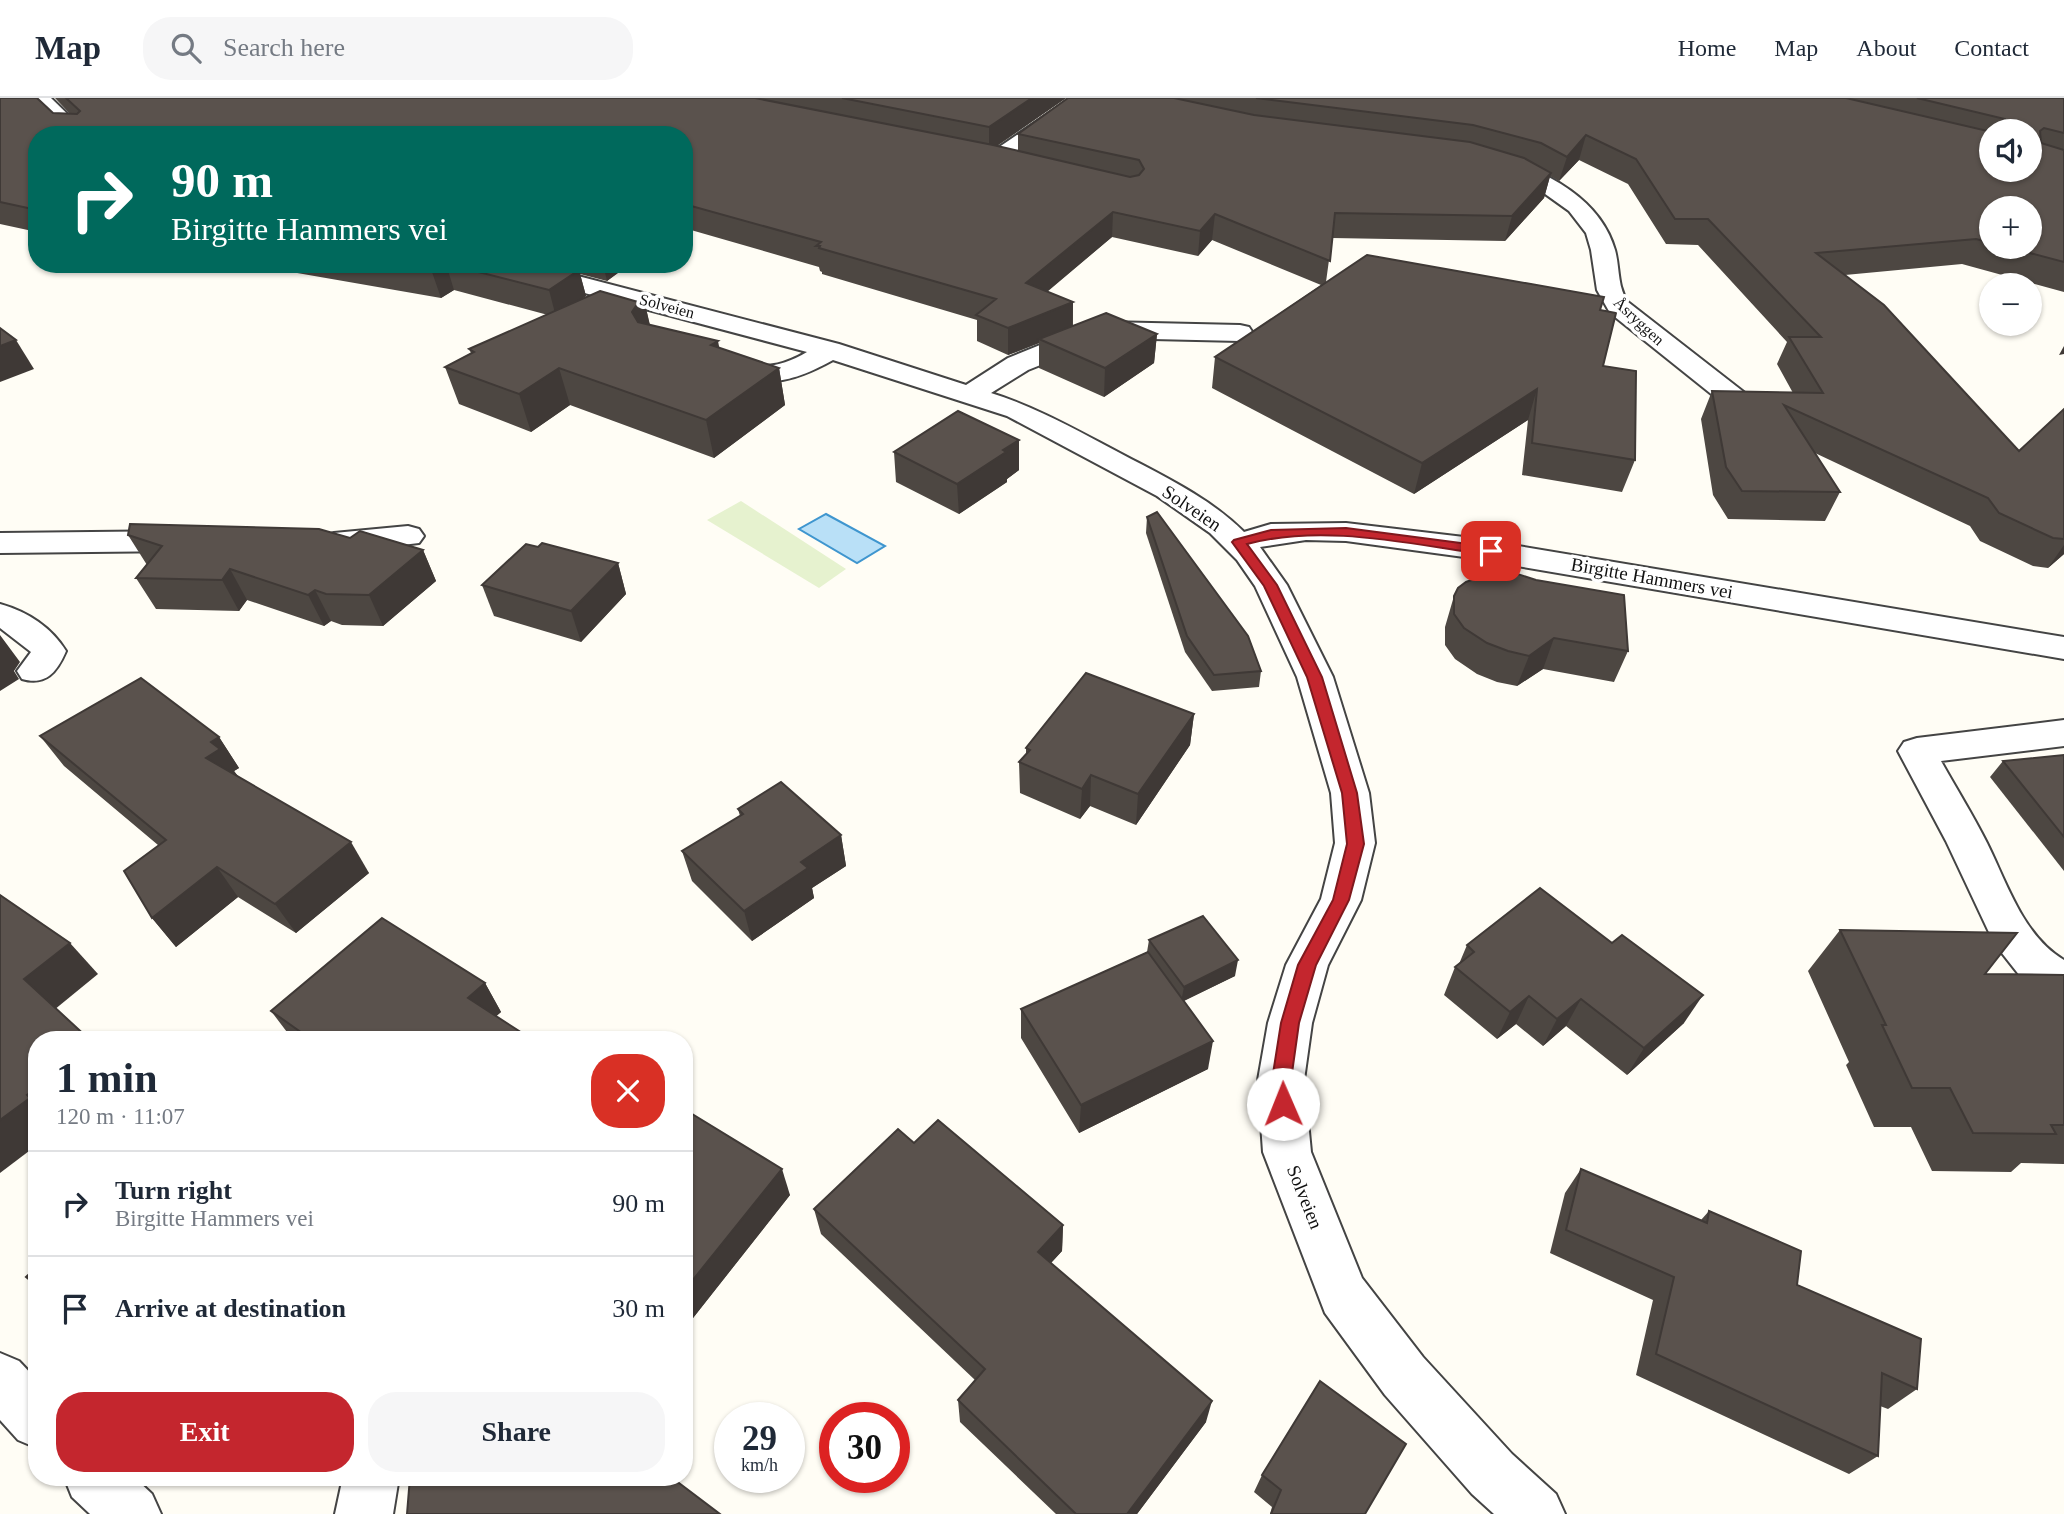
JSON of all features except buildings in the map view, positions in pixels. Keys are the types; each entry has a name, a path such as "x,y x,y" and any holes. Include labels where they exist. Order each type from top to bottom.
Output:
{"street":[{"path":"39,98 69,126"},
{"path":"994,161 1084,98"},
{"path":"971,157 1041,173"},
{"name":"Åsryggen","path":"1477,160 1526,175 1574,202 1594,227 1602,245 1608,290 1615,303 1641,327 1735,399"},
{"name":"Solveien","path":"537,273 830,350 1017,410 1168,490 1208,516 1239,542 1270,585 1315,677 1350,793 1355,844 1341,900 1307,965 1290,1023 1281,1080 1287,1152 1343,1295 1404,1376 1492,1474 1536,1514"},
{"path":"970,394 1018,364 1107,330 1240,333"},
{"path":"696,360 750,374 777,376 788,373 830,350"},
{"name":"Birgitte Hammers vei","path":"1239,542 1271,534 1306,531 1346,532 1464,547 2064,648"},
{"path":"308,545 408,536"},
{"path":"0,543 217,541"},
{"path":"0,615 44,642 49,651 44,662 34,671"},
{"path":"2064,733 1917,751 1966,841 2009,930 2035,964 2064,981"},
{"path":"0,1380 28,1411"},
{"path":"102,1486 132,1514"},
{"path":"364,1514 369,1486"}],"green space":[{"path":"741,501 846,569 819,588 707,520"}],"water":[{"path":"826,514 885,546 857,563 799,529"}],"route":[{"path":"1283,1104 1281,1080 1290,1023 1307,965 1341,900 1355,844 1350,793 1315,677 1270,585 1239,542 1271,534 1346,532 1491,551"}]}
